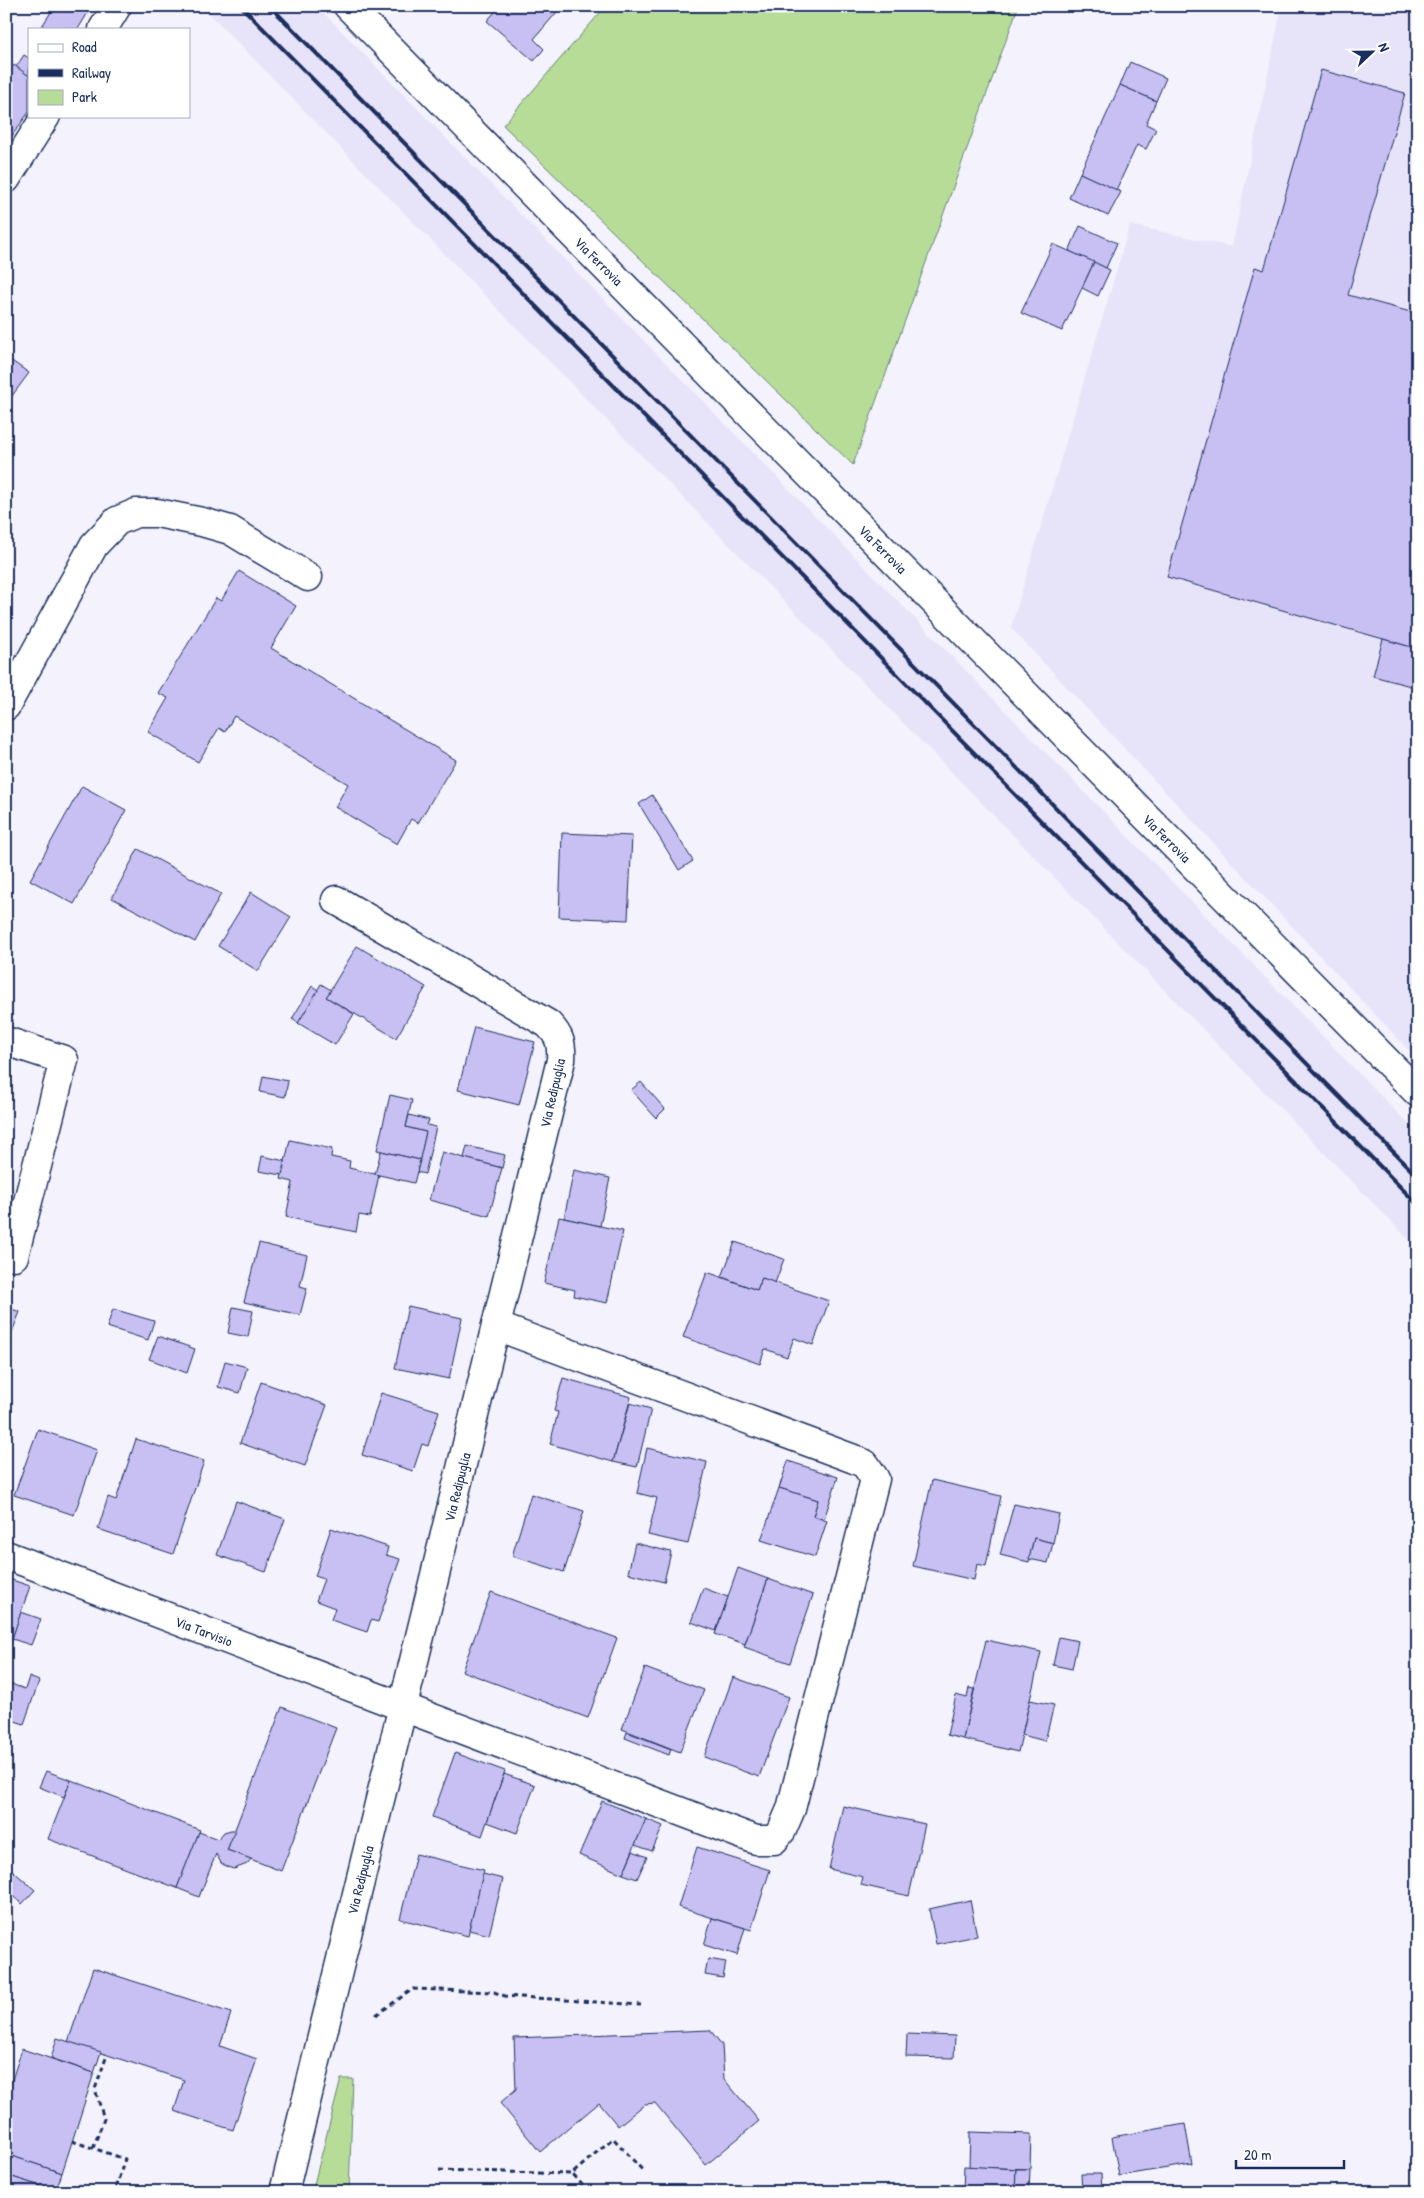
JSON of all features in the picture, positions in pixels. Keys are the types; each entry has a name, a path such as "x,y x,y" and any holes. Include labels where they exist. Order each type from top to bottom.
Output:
{"street":[{"path":"104,28 117,6"},
{"name":"Via Ferrovia","path":"348,6 1418,1093"},
{"path":"6,179 45,118"},
{"path":"6,706 94,544 117,522 136,513 193,520 230,530 308,577"},
{"name":"Via Redipuglia","path":"284,2192 561,1060 562,1047 559,1035 548,1024 336,900"},
{"path":"6,1041 64,1060 14,1256"},
{"name":"Via Tarvisio","path":"6,1555 402,1708 756,1840 774,1840 782,1830 791,1809 875,1479 865,1464 854,1458 496,1326"}],"path":[{"path":"376,2015 413,1989 494,1992 506,1996 641,2005"},
{"path":"93,2148 104,2119 95,2089 107,2054"},
{"path":"439,2170 572,2174 612,2138 644,2172"},
{"path":"72,2141 125,2159 114,2192"},
{"path":"572,2174 589,2192"}],"shaded area":[{"path":"202,6 317,6 1418,1134 1418,1249"},
{"path":"1282,6 1418,6 1418,1060 1011,628 1130,225 1232,247"}],"green space":[{"path":"606,6 1051,6 1018,7 853,465 503,125"},
{"path":"341,2079 353,2079 349,2192 312,2192"}],"building":[{"path":"55,6 92,6 79,28 41,28"},
{"path":"500,6 562,6 534,39 544,49 534,61 487,21"},
{"path":"24,55 28,57 28,75 16,67"},
{"path":"1130,62 1166,78 1156,101 1120,85"},
{"path":"14,65 28,75 28,113 6,144 6,76"},
{"path":"1321,70 1405,93 1348,295 1418,314 1418,649 1167,577 1255,267 1264,270"},
{"path":"1120,85 1156,101 1146,124 1156,129 1146,149 1137,145 1116,190 1080,173"},
{"path":"1080,173 1121,192 1108,216 1069,198"},
{"path":"1080,226 1117,243 1106,268 1069,251"},
{"path":"1053,244 1094,262 1062,331 1021,313"},
{"path":"1094,262 1110,270 1098,296 1082,288"},
{"path":"6,357 29,373 6,404"},
{"path":"239,571 296,606 271,648 456,760 418,823 411,819 397,844 335,807 348,784 234,716 225,732 219,728 198,762 148,732 168,698 158,693 216,598 221,601"},
{"path":"1383,639 1418,649 1418,688 1373,676"},
{"path":"82,786 126,810 74,904 30,880"},
{"path":"652,795 693,861 679,870 639,804"},
{"path":"562,833 632,836 628,920 559,917"},
{"path":"138,849 221,894 195,942 112,898"},
{"path":"251,892 291,917 258,971 218,946"},
{"path":"357,946 426,987 396,1038 326,997"},
{"path":"321,984 331,990 326,997 354,1014 335,1045 298,1023"},
{"path":"312,986 318,990 298,1023 292,1019"},
{"path":"474,1027 535,1042 519,1105 458,1090"},
{"path":"263,1076 288,1081 285,1097 260,1092"},
{"path":"641,1082 665,1109 656,1118 631,1090"},
{"path":"390,1095 412,1100 406,1127 426,1132 420,1160 377,1150"},
{"path":"409,1115 429,1120 427,1125 436,1127 425,1174 417,1172 426,1132 406,1127"},
{"path":"290,1140 332,1149 331,1157 350,1161 349,1168 379,1175 370,1217 359,1215 356,1232 286,1217 293,1182 281,1179"},
{"path":"467,1146 505,1155 502,1168 464,1158"},
{"path":"381,1151 420,1160 414,1183 375,1174"},
{"path":"442,1152 502,1168 489,1216 429,1200"},
{"path":"262,1156 285,1161 282,1175 259,1171"},
{"path":"574,1170 610,1178 600,1226 564,1218"},
{"path":"559,1217 623,1231 607,1303 574,1296 575,1290 544,1283"},
{"path":"735,1242 784,1259 775,1283 762,1278 757,1290 722,1277"},
{"path":"259,1243 307,1255 300,1286 307,1288 300,1315 244,1302"},
{"path":"707,1272 757,1290 762,1278 829,1301 813,1345 794,1338 787,1357 765,1349 760,1364 683,1337"},
{"path":"408,1306 462,1318 449,1379 395,1368"},
{"path":"6,1307 20,1312 6,1347"},
{"path":"233,1307 253,1311 248,1337 228,1333"},
{"path":"113,1309 154,1321 148,1340 107,1327"},
{"path":"158,1336 195,1349 187,1373 149,1359"},
{"path":"225,1361 247,1367 240,1393 218,1387"},
{"path":"563,1378 631,1397 613,1462 550,1444 558,1412 554,1411"},
{"path":"261,1382 327,1405 305,1466 240,1443"},
{"path":"381,1393 439,1411 428,1446 422,1444 413,1471 362,1455"},
{"path":"630,1403 651,1409 637,1467 613,1462"},
{"path":"38,1429 97,1450 74,1515 14,1495"},
{"path":"136,1439 204,1461 173,1554 98,1529 108,1497 116,1500"},
{"path":"647,1448 707,1462 688,1544 648,1535 657,1498 637,1493"},
{"path":"788,1461 838,1477 824,1519 813,1516 818,1500 779,1488"},
{"path":"932,1480 1001,1496 986,1566 977,1564 974,1580 913,1566"},
{"path":"779,1488 818,1500 813,1516 827,1521 815,1557 761,1540"},
{"path":"531,1494 584,1511 564,1572 512,1556"},
{"path":"236,1501 285,1519 266,1572 217,1555"},
{"path":"1014,1504 1059,1514 1053,1543 1034,1538 1029,1562 1000,1555"},
{"path":"331,1528 388,1547 386,1555 400,1559 378,1622 371,1620 367,1632 331,1620 335,1608 316,1601 324,1579 315,1576"},
{"path":"1034,1538 1053,1543 1048,1563 1029,1559"},
{"path":"635,1543 671,1552 664,1582 628,1573"},
{"path":"738,1568 768,1579 745,1644 715,1634"},
{"path":"6,1578 30,1586 6,1657"},
{"path":"768,1579 813,1595 790,1663 744,1647"},
{"path":"703,1588 728,1597 716,1631 691,1622"},
{"path":"491,1592 617,1638 588,1718 462,1671"},
{"path":"21,1612 41,1619 31,1645 12,1639"},
{"path":"1059,1637 1078,1641 1072,1669 1053,1665"},
{"path":"986,1640 1041,1652 1018,1752 963,1739"},
{"path":"645,1668 704,1690 680,1752 622,1729"},
{"path":"29,1677 39,1681 24,1724 6,1718 6,1688 8,1683 25,1689"},
{"path":"733,1677 789,1697 759,1777 704,1757"},
{"path":"969,1688 974,1689 963,1739 947,1735 956,1695 967,1698"},
{"path":"1030,1700 1054,1705 1045,1741 1022,1735"},
{"path":"282,1707 336,1728 281,1871 227,1850"},
{"path":"627,1732 671,1749 669,1755 625,1738"},
{"path":"455,1753 505,1771 482,1836 432,1817"},
{"path":"46,1771 71,1780 64,1797 39,1787"},
{"path":"504,1774 535,1785 517,1833 487,1822"},
{"path":"71,1780 200,1830 177,1888 48,1839"},
{"path":"602,1801 646,1819 623,1874 579,1855"},
{"path":"843,1806 925,1824 909,1896 861,1885 863,1877 829,1869"},
{"path":"646,1819 663,1826 652,1851 635,1845"},
{"path":"235,1830 227,1850 251,1859 247,1864 234,1869 227,1867 221,1863 216,1854 199,1897 177,1888 199,1832 218,1839 224,1832"},
{"path":"697,1847 770,1870 751,1930 678,1907"},
{"path":"633,1851 647,1857 637,1879 623,1874"},
{"path":"416,1854 484,1870 468,1936 400,1919"},
{"path":"6,1865 35,1890 22,1904 6,1890"},
{"path":"483,1874 503,1879 489,1935 469,1930"},
{"path":"6,1896 13,1899 6,1914"},
{"path":"970,1900 977,1936 936,1944 929,1909"},
{"path":"712,1918 745,1928 737,1955 704,1945"},
{"path":"708,1959 726,1962 723,1978 705,1975"},
{"path":"93,1968 231,2013 220,2046 257,2059 233,2130 174,2111 184,2080 68,2042"},
{"path":"710,2030 722,2045 724,2079 759,2121 706,2165 655,2103 645,2104 618,2126 599,2103 540,2152 500,2103 516,2089 514,2038"},
{"path":"907,2034 955,2036 954,2058 906,2057"},
{"path":"57,2038 101,2052 94,2073 51,2058"},
{"path":"22,2049 94,2073 62,2173 6,2154 6,2098"},
{"path":"1185,2124 1192,2164 1119,2176 1112,2137"},
{"path":"970,2132 1031,2134 1030,2169 969,2167"},
{"path":"6,2154 62,2173 56,2191 6,2175"},
{"path":"964,2166 1016,2169 1015,2192 963,2192"},
{"path":"1016,2169 1030,2169 1029,2192 1015,2192"},
{"path":"1081,2174 1101,2174 1102,2192 1082,2192"},
{"path":"6,2175 56,2191 58,2192 6,2192"}],"railway":[{"path":"241,6 1418,1205"},
{"path":"270,6 1418,1177"}]}
